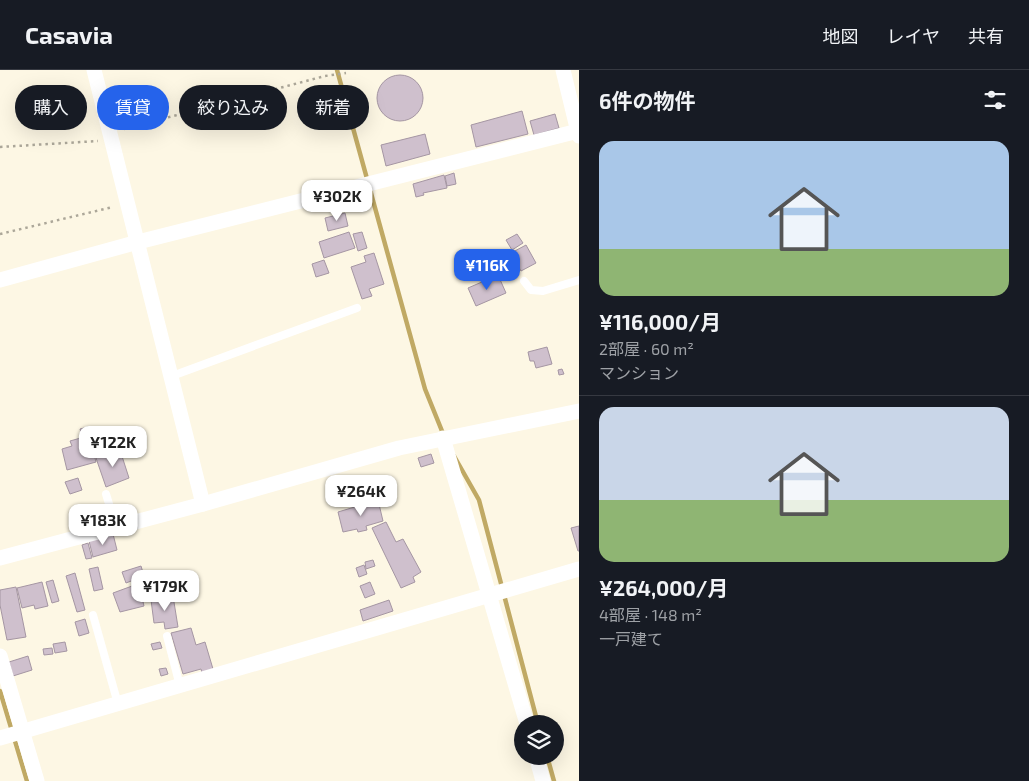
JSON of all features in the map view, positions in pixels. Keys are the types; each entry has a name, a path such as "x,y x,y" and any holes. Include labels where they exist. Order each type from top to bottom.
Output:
{"street":[{"path":"94,70 203,504"},
{"path":"0,280 138,242 578,134 562,70"},
{"path":"0,558 203,504 399,448 579,411"},
{"path":"443,438 523,715"},
{"path":"0,738 579,569"},
{"path":"0,656 37,781"},
{"path":"539,765 543,781"}],"lane":[{"path":"524,281 531,290 543,291 579,280"},
{"path":"172,376 357,308"},
{"path":"106,494 116,527"},
{"path":"93,615 118,704"},
{"path":"167,636 180,686"}],"path":[{"path":"0,147 111,136 324,76 346,73"},
{"path":"0,234 128,204"}],"building":[{"path":"395,75 405,75 417,81 422,89 422,107 417,115 409,120 395,121 387,118 380,111 377,103 377,93 380,85 387,78"},
{"path":"522,111 528,134 476,147 471,125"},
{"path":"555,114 559,128 534,135 530,121"},
{"path":"425,134 430,154 386,166 381,145"},
{"path":"454,173 456,184 447,186 445,176"},
{"path":"444,175 447,188 423,193 424,195 416,197 413,184"},
{"path":"345,213 348,226 328,231 325,218"},
{"path":"349,232 355,248 324,258 319,242"},
{"path":"362,232 367,248 358,251 353,234"},
{"path":"517,234 523,243 512,250 506,240"},
{"path":"526,245 536,263 521,271 511,253"},
{"path":"374,253 384,284 369,289 372,296 362,299 351,267 366,262 364,256"},
{"path":"324,260 329,273 316,277 312,264"},
{"path":"498,275 506,293 476,306 468,288"},
{"path":"547,347 552,364 536,368 534,361 530,361 528,352"},
{"path":"562,369 564,374 559,375 558,370"},
{"path":"89,427 91,434 82,436 80,429"},
{"path":"91,435 92,442 110,438 113,449 94,454 96,462 67,470 62,449 72,446 70,441"},
{"path":"120,450 129,478 106,487 96,458"},
{"path":"431,454 434,463 421,467 418,458"},
{"path":"78,478 82,490 70,494 65,482"},
{"path":"378,500 383,521 366,526 367,530 358,532 357,529 343,532 338,512"},
{"path":"386,522 396,542 403,539 421,572 413,577 415,582 401,588 372,528"},
{"path":"579,526 579,551 578,551 571,528"},
{"path":"113,534 117,550 93,557 89,541"},
{"path":"88,543 92,558 86,559 82,545"},
{"path":"373,560 375,566 366,569 365,562"},
{"path":"364,565 367,574 359,577 356,568"},
{"path":"141,566 144,576 126,583 122,572"},
{"path":"98,567 103,589 94,591 89,569"},
{"path":"75,573 85,610 77,612 66,576"},
{"path":"156,573 158,576 167,573 175,592 161,598 160,594 151,597 145,581 150,579 148,576"},
{"path":"53,580 59,601 52,603 46,582"},
{"path":"42,582 48,606 35,609 34,605 22,608 17,588"},
{"path":"143,582 149,600 143,602 144,606 120,612 113,593"},
{"path":"370,582 375,594 365,598 360,586"},
{"path":"16,587 26,637 7,640 0,605 0,590"},
{"path":"173,596 178,627 165,629 164,622 154,623 151,600"},
{"path":"389,600 393,611 363,621 360,610"},
{"path":"85,619 89,633 79,636 75,622"},
{"path":"191,628 196,645 205,642 213,669 202,673 201,669 183,674 171,633"},
{"path":"65,642 67,651 55,653 53,644"},
{"path":"160,642 162,648 153,650 151,644"},
{"path":"52,648 53,654 44,655 43,649"},
{"path":"28,656 32,670 13,676 9,662"},
{"path":"166,668 168,674 161,676 159,669"}],"waterway":[{"path":"337,70 425,389 444,436"},
{"path":"454,456 479,500 536,715"},
{"path":"0,691 27,781"},
{"path":"550,765 554,781"}]}
